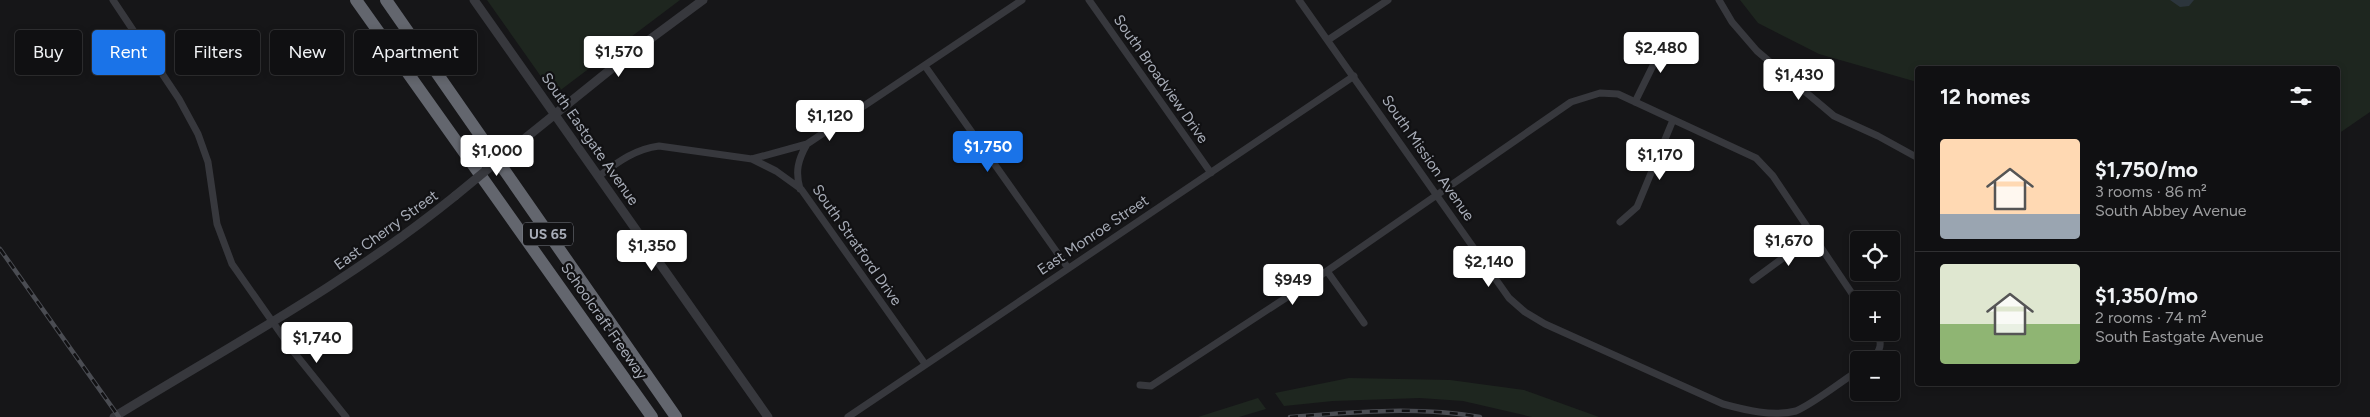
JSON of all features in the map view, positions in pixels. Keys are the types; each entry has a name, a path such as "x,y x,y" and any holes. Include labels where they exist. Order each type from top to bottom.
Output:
{"highway":[{"name":"Schoolcraft Freeway","path":"356,0 652,417"},
{"name":"Schoolcraft Freeway","path":"386,0 676,417"}],"street":[{"path":"113,0 179,100 198,134 208,162 217,224 226,251 239,278 346,417"},
{"name":"South Eastgate Avenue","path":"474,0 768,417"},
{"name":"East Cherry Street","path":"114,417 273,323 377,256 455,196 626,56 703,0"},
{"path":"599,176 633,153 652,147 752,159 807,144 1022,0"},
{"name":"South Broadview Drive","path":"1089,0 1211,173"},
{"name":"South Mission Avenue","path":"1299,0 1509,298 1525,312 1545,324 1723,404 1746,411 1768,414 1795,411 1850,376"},
{"path":"1328,40 1388,0"},
{"path":"1719,0 1732,22 1756,51 1786,78 1834,116 1878,136 1915,156"},
{"path":"1635,102 1667,37"},
{"path":"925,66 1068,268"},
{"name":"East Monroe Street","path":"848,417 1354,76"},
{"path":"1140,385 1151,386 1327,271 1438,196 1571,102 1600,93 1618,94 1756,158 1763,164 1850,291"},
{"path":"1620,222 1637,207 1673,120"},
{"path":"800,189 797,165 807,144"},
{"name":"South Stratford Drive","path":"752,159 776,171 800,189 925,364"},
{"path":"1753,280 1813,236"},
{"path":"1327,271 1364,323"}],"shaded area":[{"path":"487,0 680,0 554,95"},
{"path":"1740,0 2370,0 2370,112 2340,133 2340,66 1915,66 1915,81 1819,54 1758,23"},
{"path":"2170,0 2194,0 2189,6 2180,7"},
{"path":"1349,378 1450,380 1524,390 1599,417 1532,417 1463,401 1420,398 1333,401 1284,406 1275,393"},
{"path":"1258,398 1266,409 1239,417 1198,417"}],"railway":[{"path":"0,249 119,417"},
{"path":"1290,417 1385,411 1432,412 1480,417"}]}
